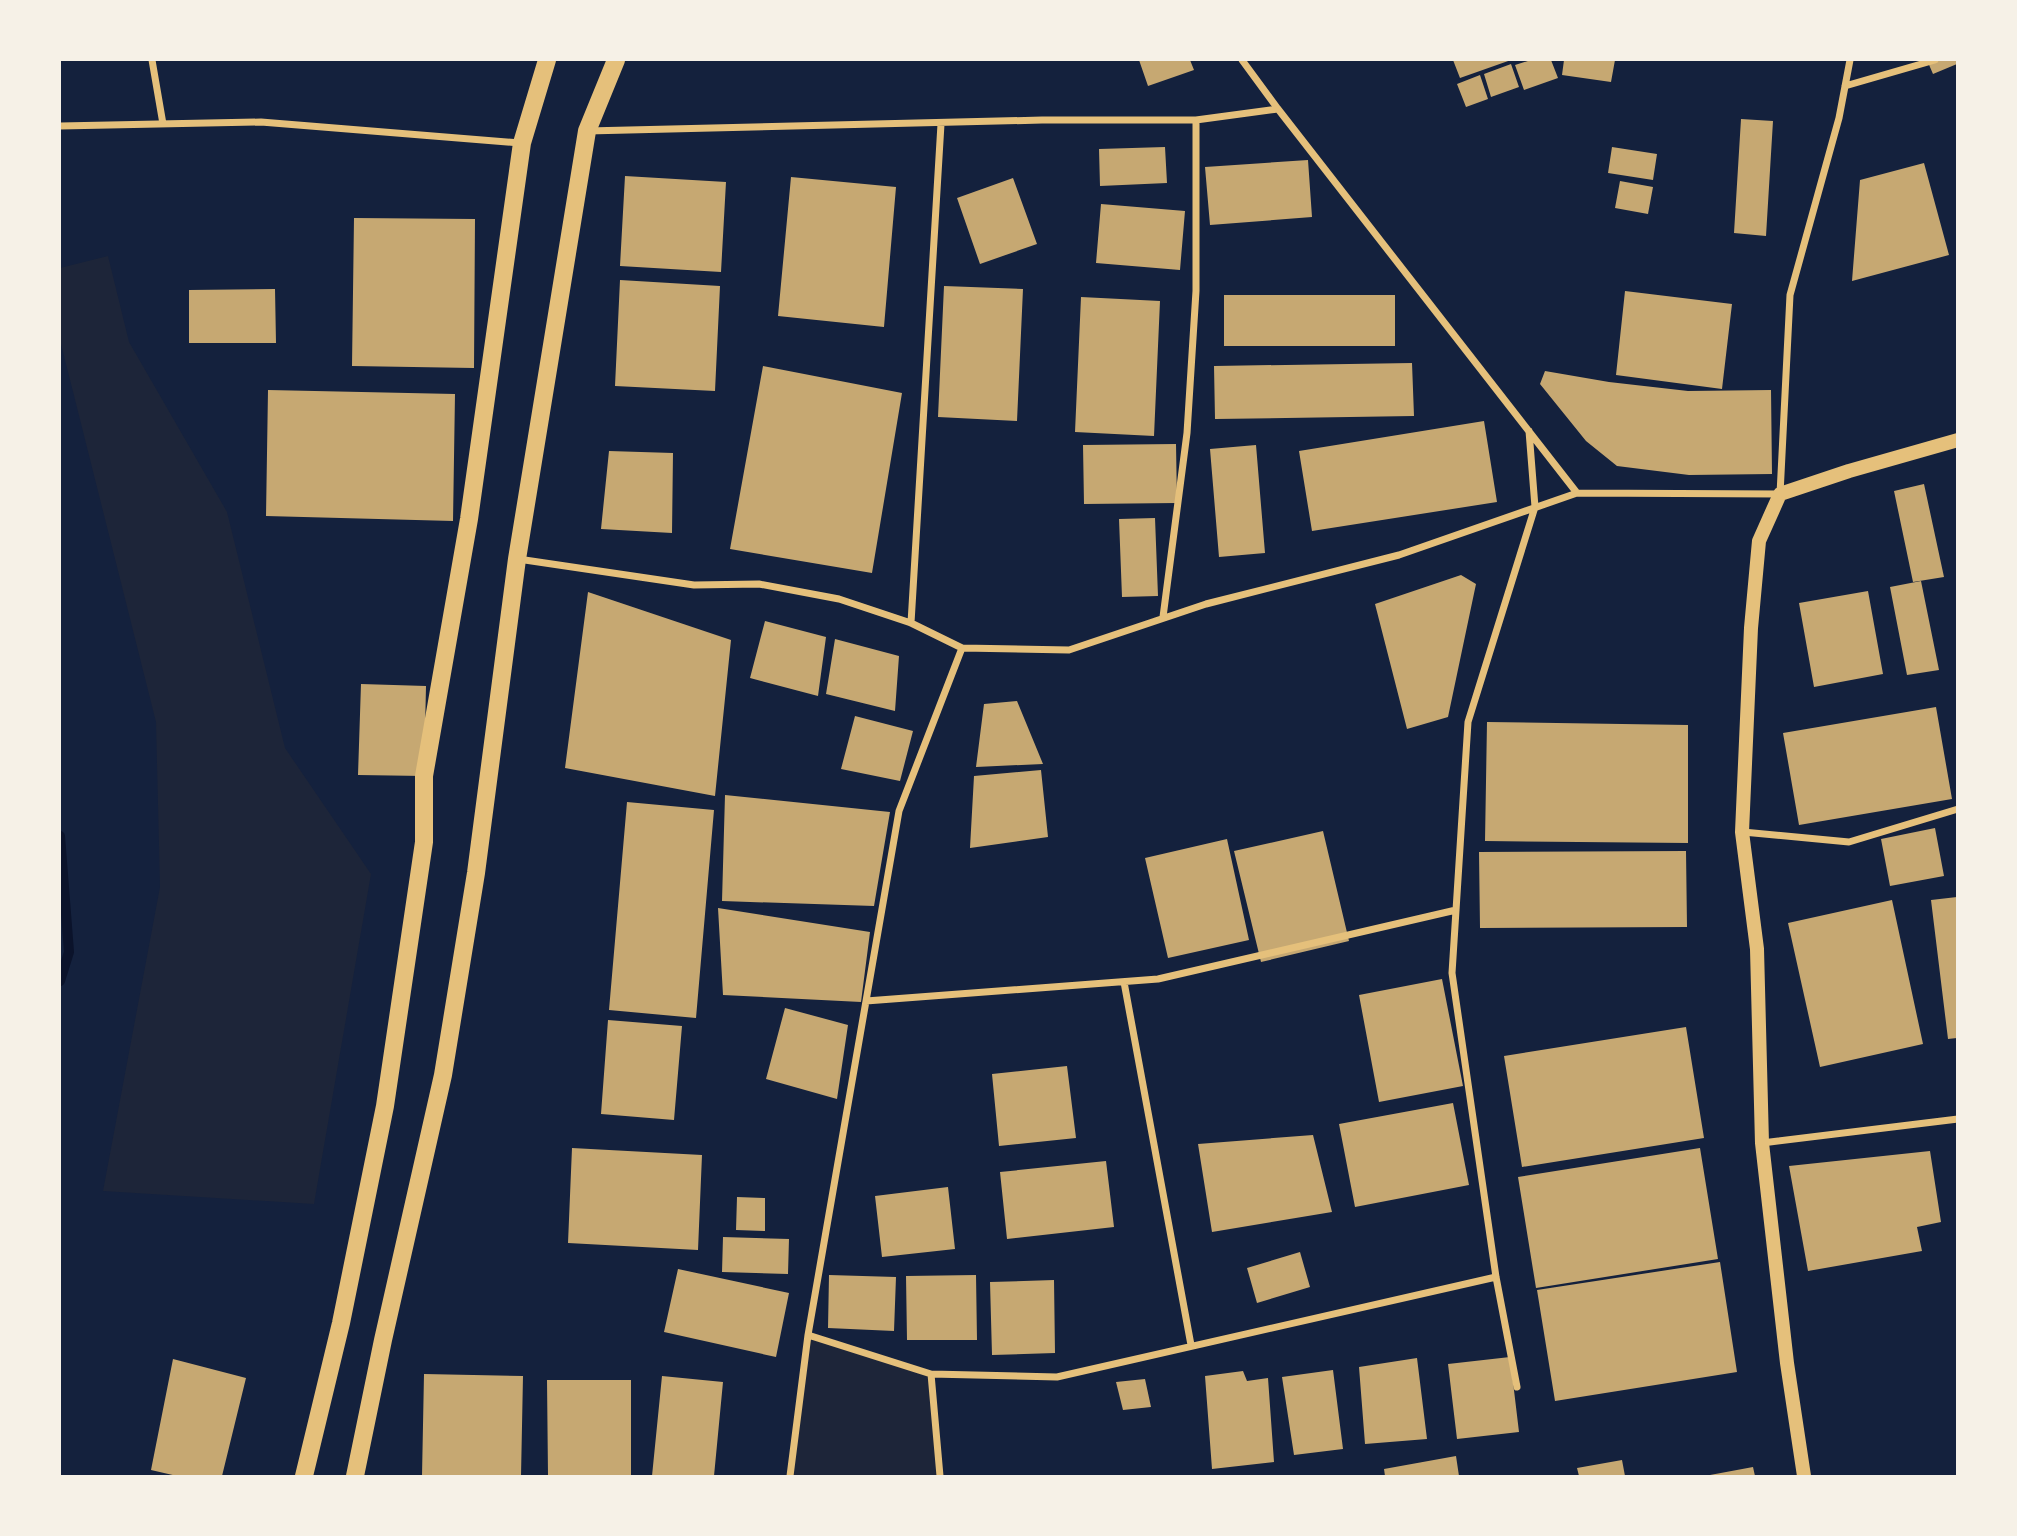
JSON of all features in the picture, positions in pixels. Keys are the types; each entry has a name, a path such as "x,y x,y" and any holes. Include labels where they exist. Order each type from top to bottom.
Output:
{"main road":[{"path":"304,1476 341,1323 385,1106 424,842 424,776 470,519 522,143 547,60"},
{"path":"355,1476 443,1075 476,873 517,559 587,131 616,60"},
{"path":"1804,1476 1762,1143 1757,949 1742,832 1759,541 1780,494 1958,440"}],"street":[{"path":"152,60 163,124"},
{"path":"1242,60 1577,493"},
{"path":"517,559 694,586 759,584 839,599 911,623 962,648 1069,650 1206,604 1399,555 1577,493 1780,494 1790,295 1839,118 1850,60"},
{"path":"1845,86 1935,60"},
{"path":"587,131 1042,120 1196,120 1278,109"},
{"path":"1163,617 1187,433 1196,291 1196,120"},
{"path":"60,126 261,122 522,143"},
{"path":"911,623 941,124"},
{"path":"1517,1387 1496,1277 1452,973 1468,722 1535,507 1529,431"},
{"path":"790,1476 808,1335 899,811 962,648"},
{"path":"1742,832 1849,842 1958,809"},
{"path":"866,1001 1158,979 1456,909"},
{"path":"1125,982 1191,1345"},
{"path":"1762,1143 1958,1119"},
{"path":"808,1335 931,1374 1057,1377 1496,1277"},
{"path":"931,1374 940,1476"}],"shaded area":[{"path":"108,256 129,342 227,512 285,748 371,874 314,1204 103,1191 160,887 156,722 60,340 60,268"},
{"path":"808,1335 931,1374 940,1476 790,1476"}],"building":[{"path":"1139,60 1190,60 1194,70 1148,86"},
{"path":"1453,60 1511,60 1460,78"},
{"path":"1531,60 1551,60 1558,78 1524,90 1515,65"},
{"path":"1564,60 1615,60 1611,82 1562,75"},
{"path":"1927,60 1957,60 1957,64 1933,74"},
{"path":"1511,64 1519,87 1491,97 1484,74"},
{"path":"1480,75 1488,99 1466,107 1457,84"},
{"path":"1741,119 1773,121 1766,236 1734,233"},
{"path":"1165,147 1167,183 1100,186 1099,149"},
{"path":"1612,147 1657,154 1653,180 1608,173"},
{"path":"1308,160 1312,217 1210,225 1205,167"},
{"path":"1924,163 1949,255 1852,281 1860,180"},
{"path":"625,176 726,182 721,272 620,266"},
{"path":"791,177 896,187 884,327 778,316"},
{"path":"1013,178 1037,244 980,264 957,198"},
{"path":"1620,181 1653,187 1648,214 1615,208"},
{"path":"1101,204 1185,211 1180,270 1096,263"},
{"path":"354,218 475,219 474,368 352,366"},
{"path":"620,280 720,286 715,391 615,386"},
{"path":"944,286 1023,289 1017,421 938,417"},
{"path":"275,289 276,343 189,343 189,290"},
{"path":"1625,291 1732,304 1722,389 1616,375"},
{"path":"1224,295 1395,295 1395,346 1224,346"},
{"path":"1081,297 1160,301 1154,436 1075,432"},
{"path":"1412,363 1414,416 1215,419 1214,366"},
{"path":"763,366 902,393 872,573 730,549"},
{"path":"1545,371 1688,391 1771,390 1772,474 1689,475 1617,466 1586,441 1540,384"},
{"path":"268,390 455,394 453,521 266,516"},
{"path":"1484,421 1497,502 1312,531 1299,451"},
{"path":"1176,444 1177,503 1084,504 1083,445"},
{"path":"1256,445 1265,553 1219,557 1210,449"},
{"path":"609,451 673,453 672,533 601,529"},
{"path":"1924,484 1944,577 1913,582 1894,491"},
{"path":"1155,518 1158,596 1122,597 1119,519"},
{"path":"1461,575 1476,584 1448,717 1407,729 1375,604"},
{"path":"1921,581 1939,670 1907,675 1890,587"},
{"path":"1868,591 1883,674 1814,687 1799,603"},
{"path":"588,592 731,640 715,796 565,768"},
{"path":"765,621 826,637 818,696 750,678"},
{"path":"835,639 899,656 895,711 826,694"},
{"path":"361,684 426,686 424,776 358,775"},
{"path":"1017,701 1043,764 976,767 984,704"},
{"path":"1936,707 1952,799 1799,825 1783,733"},
{"path":"855,716 913,731 900,781 841,769"},
{"path":"1487,722 1688,725 1688,843 1485,841"},
{"path":"1041,770 1048,837 970,848 974,776"},
{"path":"725,795 890,812 874,906 722,901"},
{"path":"627,802 714,810 696,1018 609,1010"},
{"path":"1935,828 1944,876 1890,886 1881,839"},
{"path":"1323,831 1349,941 1261,962 1234,851"},
{"path":"1227,839 1249,940 1168,958 1145,858"},
{"path":"1686,851 1687,927 1480,928 1479,852"},
{"path":"1957,897 1957,1038 1948,1039 1931,900"},
{"path":"1892,900 1923,1044 1820,1067 1788,923"},
{"path":"718,908 870,932 861,1002 723,995"},
{"path":"1442,979 1463,1086 1379,1102 1359,995"},
{"path":"785,1008 848,1025 837,1099 766,1079"},
{"path":"608,1020 682,1026 674,1120 601,1114"},
{"path":"1686,1027 1704,1138 1522,1167 1504,1056"},
{"path":"1067,1066 1076,1138 999,1146 992,1074"},
{"path":"1453,1103 1469,1185 1355,1207 1339,1124"},
{"path":"1313,1135 1332,1212 1212,1232 1198,1144"},
{"path":"572,1148 702,1155 698,1250 568,1243"},
{"path":"1700,1148 1718,1259 1536,1288 1518,1177"},
{"path":"1930,1151 1941,1222 1917,1227 1922,1251 1808,1271 1789,1166"},
{"path":"1106,1161 1114,1227 1007,1239 1000,1172"},
{"path":"948,1187 955,1249 882,1257 875,1196"},
{"path":"737,1197 765,1198 765,1231 736,1230"},
{"path":"723,1237 789,1239 788,1274 722,1272"},
{"path":"1300,1252 1310,1287 1257,1303 1247,1268"},
{"path":"1720,1262 1737,1372 1555,1401 1537,1290"},
{"path":"678,1269 789,1293 776,1357 664,1332"},
{"path":"829,1275 896,1277 894,1331 828,1328"},
{"path":"976,1275 977,1340 907,1340 906,1276"},
{"path":"1054,1280 1055,1353 992,1355 990,1282"},
{"path":"1510,1357 1519,1432 1457,1439 1448,1364"},
{"path":"1417,1358 1427,1439 1365,1444 1359,1367"},
{"path":"173,1359 246,1378 222,1476 177,1476 151,1470"},
{"path":"1333,1370 1343,1449 1294,1455 1282,1377"},
{"path":"1243,1371 1247,1381 1268,1378 1274,1462 1212,1469 1205,1376"},
{"path":"424,1374 523,1376 521,1476 422,1476"},
{"path":"662,1376 723,1382 714,1476 652,1476"},
{"path":"1145,1379 1151,1407 1123,1410 1116,1382"},
{"path":"547,1380 631,1380 631,1476 548,1476"},
{"path":"1456,1456 1459,1476 1385,1476 1384,1469"},
{"path":"1622,1460 1625,1476 1579,1476 1577,1468"},
{"path":"1753,1467 1755,1476 1710,1475"}],"waterway":[{"path":"60,836 69,952 60,981"}]}
